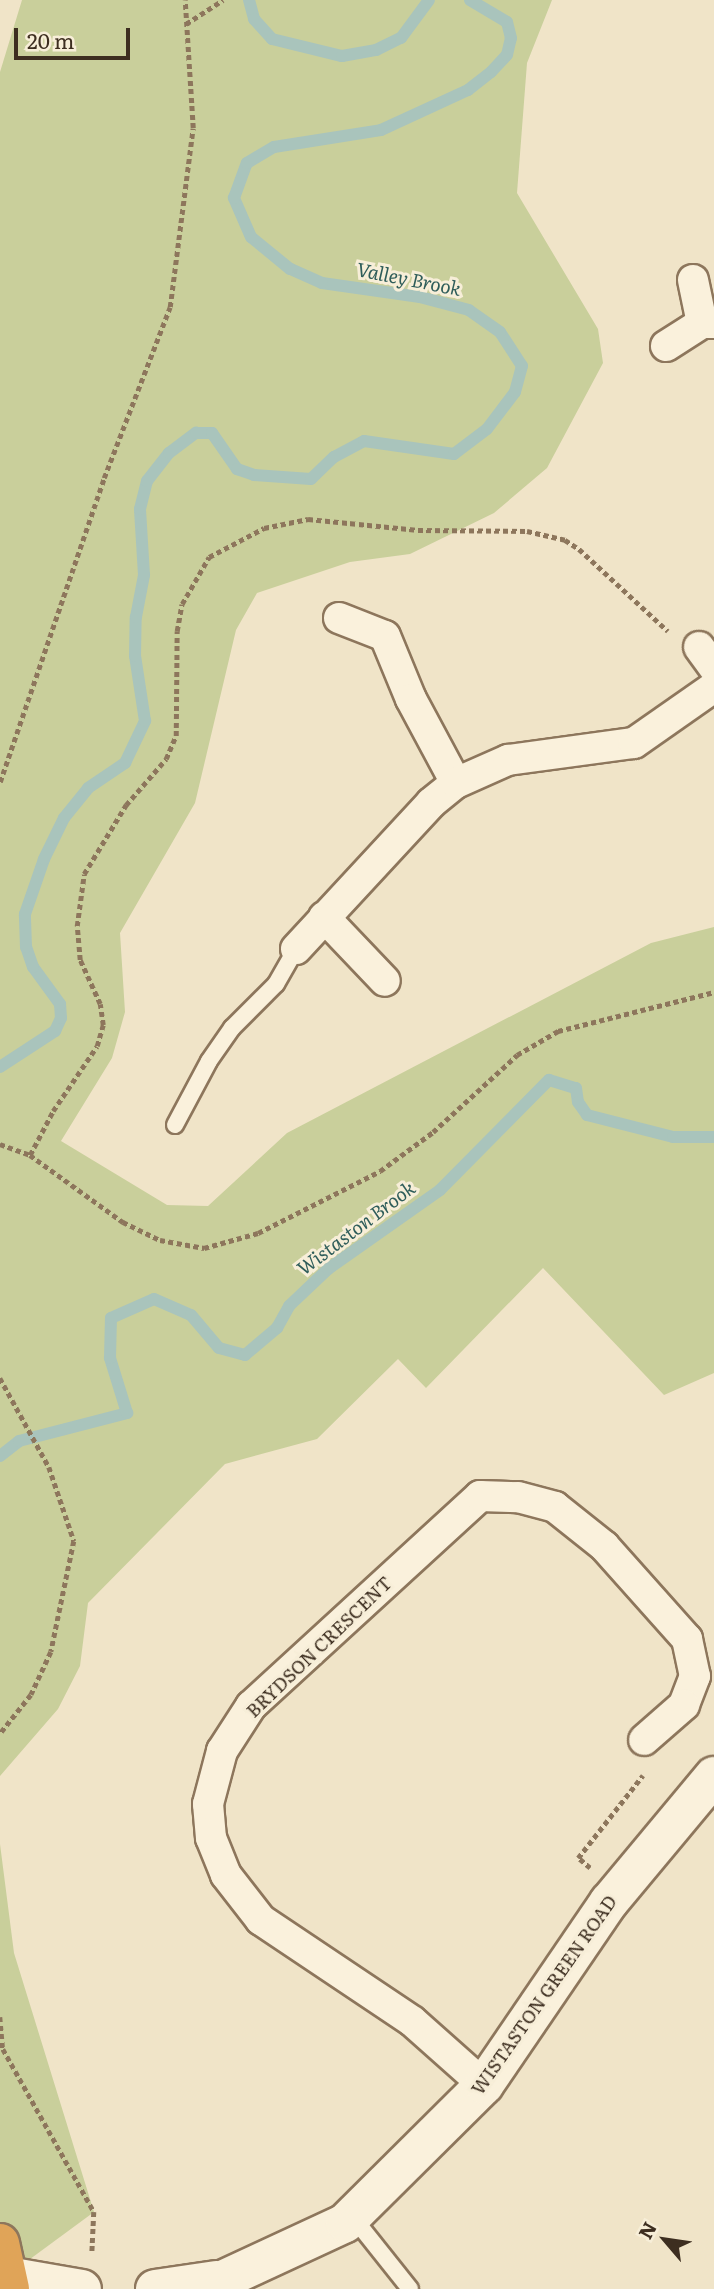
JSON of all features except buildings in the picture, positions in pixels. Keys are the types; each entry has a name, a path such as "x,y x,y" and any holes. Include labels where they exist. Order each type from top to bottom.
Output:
{"street":[{"path":"666,346 708,323 693,280"},
{"path":"339,618 368,626 394,649 411,699 456,783"},
{"path":"296,949 431,803 456,783 508,760 634,743 714,687"},
{"path":"324,916 385,981"},
{"name":"BRYDSON CRESCENT","path":"484,2085 412,2021 261,1920 226,1875 211,1838 208,1804 222,1751 251,1706 480,1496 518,1497 555,1507 604,1546 687,1639 695,1676 684,1705 644,1740"},
{"name":"WISTASTON GREEN ROAD","path":"155,2289 209,2284 352,2216 484,2085 618,1891 714,1776"},
{"path":"6,2269 82,2289"}],"lane":[{"path":"175,1125 216,1050 276,984 296,949"},
{"path":"352,2216 410,2289"}],"path":[{"path":"0,782 104,478 170,307 193,128 185,0"},
{"path":"186,24 223,0"},
{"path":"30,1155 53,1111 97,1046 102,1014 80,960 77,926 84,874 126,805 166,759 176,736 177,631 182,604 209,557 264,528 308,519 418,530 548,534 579,549 678,640 707,658"},
{"path":"0,1144 30,1155 100,1207 160,1240 186,1248 230,1242 380,1171 433,1132 517,1055 558,1031 714,992"},
{"path":"0,1378 48,1467 74,1541 51,1652 30,1695 0,1734"},
{"path":"618,1891 578,1858 659,1755 644,1740"},
{"path":"0,2017 3,2049 94,2212"}],"green space":[{"path":"22,0 552,0 527,63 517,193 598,329 603,363 547,468 494,513 410,554 350,562 257,593 236,630 195,803 120,933 125,1012 112,1058 61,1141 167,1205 208,1206 287,1133 651,943 714,927 714,1373 664,1395 543,1268 426,1388 398,1359 317,1439 225,1464 88,1603 80,1666 58,1709 0,1776 0,72"},
{"path":"0,1844 14,1953 94,2212 7,2276 0,2243"}],"waterway":[{"name":"Valley Brook","path":"249,0 254,19 272,39 342,56 376,50 401,38 429,0"},
{"name":"Valley Brook","path":"0,1067 55,1031 61,1018 60,1004 33,967 26,947 25,914 44,859 64,818 88,788 125,763 145,721 135,656 136,617 144,575 140,509 147,481 169,453 196,433 212,433 237,469 254,475 311,479 334,457 364,441 454,454 487,429 515,392 522,366 500,332 469,310 420,297 322,283 290,269 251,237 234,198 247,163 274,147 381,130 468,90 491,72 507,55 511,38 507,22 470,0"},
{"name":"Wistaston Brook","path":"0,1456 19,1441 127,1413 110,1358 111,1318 154,1299 191,1315 219,1348 245,1355 277,1328 289,1306 328,1269 440,1190 549,1080 576,1088 578,1102 587,1115 673,1137 714,1137"}]}
